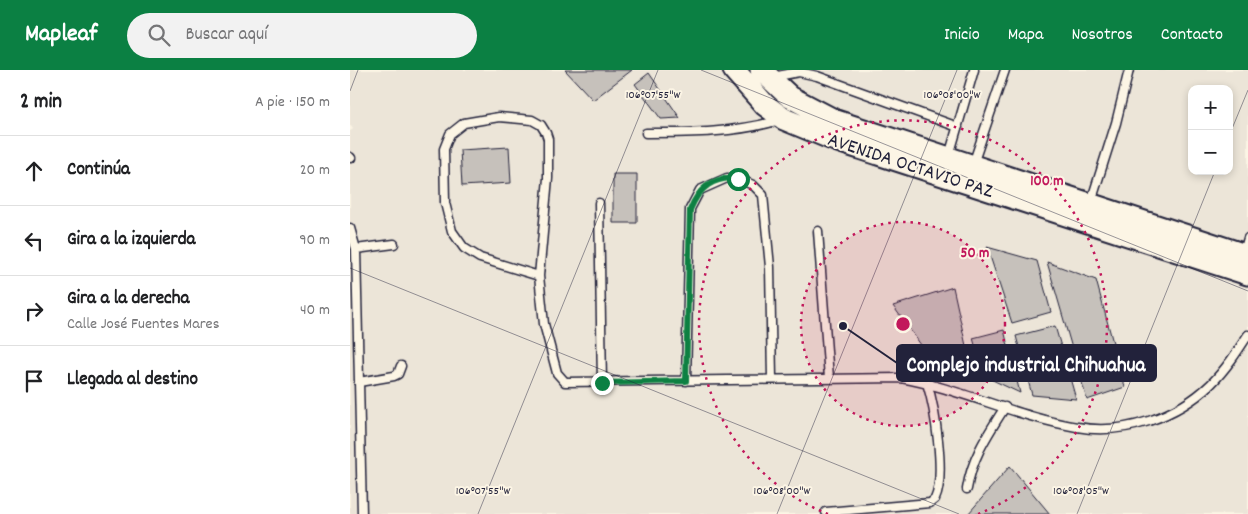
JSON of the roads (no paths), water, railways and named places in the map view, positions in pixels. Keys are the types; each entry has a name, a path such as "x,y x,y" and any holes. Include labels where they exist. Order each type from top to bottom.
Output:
{"street":[{"name":"AVENIDA OCTAVIO PAZ","path":"734,70 764,105 784,118 835,140 1247,256"},
{"name":"AVENIDA OCTAVIO PAZ","path":"765,74 790,97 819,114 1247,256"}],"lane":[{"path":"948,158 974,70"},
{"path":"972,166 1005,70"},
{"path":"1090,204 1116,123 1129,70"},
{"path":"765,74 799,72 817,76 958,127"},
{"path":"539,276 480,258 464,248 452,232 446,203 444,149 450,134 464,123 499,117 532,120 546,132 548,139 548,178 539,276 544,324 557,373 561,380 569,383 901,378 927,383 1043,420 1080,428 1118,428 1156,419 1180,406 1210,384 1230,362 1248,335"},
{"path":"646,133 702,133 741,129 784,118"},
{"path":"686,381 690,210 700,190 727,178 738,179 753,185 763,195 770,267 772,379"},
{"path":"600,203 602,383"},
{"path":"350,228 356,249 362,514"},
{"path":"818,231 829,378"},
{"path":"356,249 394,244"},
{"path":"359,382 394,376 398,374 401,366"},
{"path":"826,512 930,503 936,500 940,485 938,440 927,383"},
{"path":"967,489 973,462 982,443 1005,407"}],"place":[{"name":"Complejo industrial Chihuahua","path":"843,326"}]}
